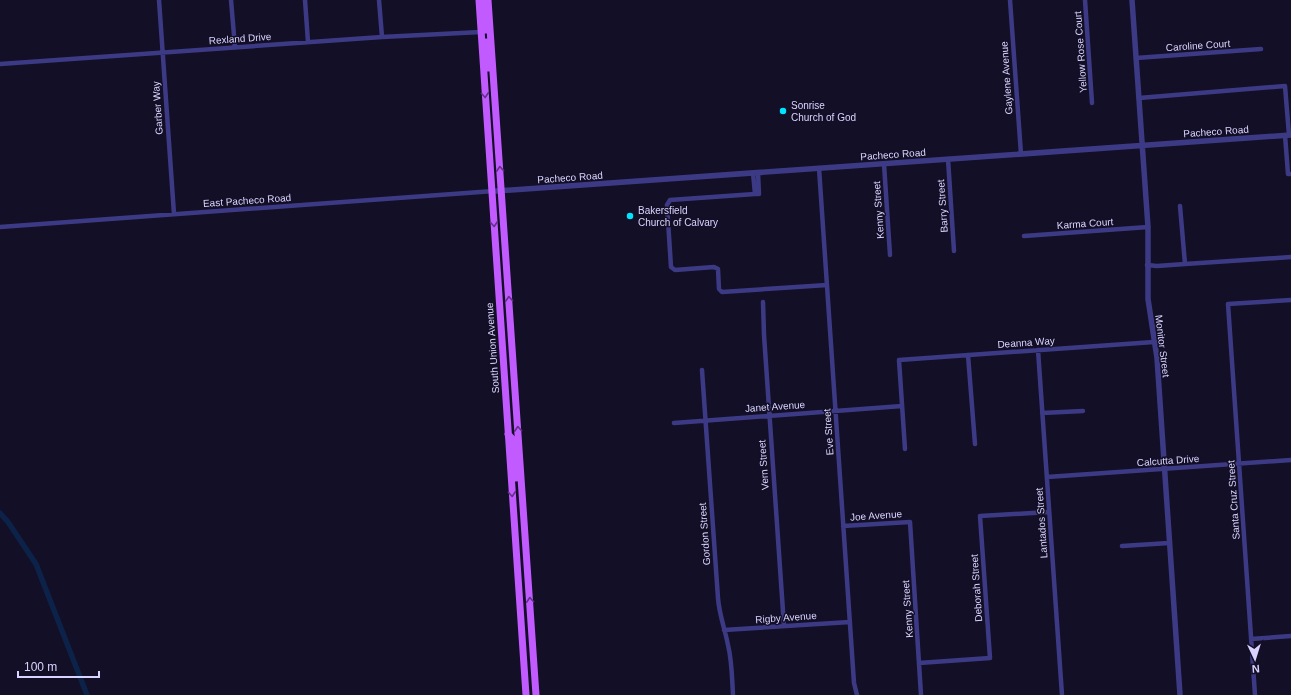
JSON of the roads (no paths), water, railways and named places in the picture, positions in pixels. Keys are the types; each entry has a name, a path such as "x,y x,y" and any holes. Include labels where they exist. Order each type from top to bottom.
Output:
{"main road":[{"name":"South Union Avenue","path":"478,0 522,482 536,695"},
{"path":"483,0 486,27 488,34 491,35"},
{"name":"South Union Avenue","path":"488,0 495,97 496,191 508,434 526,695"},
{"path":"481,32 484,34 486,40 489,82 495,97"},
{"path":"508,434 514,441 517,480 522,482"},
{"path":"514,521 517,520 520,523 522,562 528,571"},
{"path":"520,608 526,616 529,656 534,658"}],"street":[{"name":"Garber Way","path":"159,0 174,214"},
{"path":"232,0 235,47"},
{"path":"305,0 308,42"},
{"path":"379,0 382,37"},
{"name":"Gaylene Avenue","path":"1010,0 1021,154"},
{"name":"Yellow Rose Court","path":"1085,0 1092,103"},
{"name":"Monitor Street","path":"1132,0 1148,227 1148,299 1154,342 1180,695"},
{"name":"Rexland Drive","path":"0,64 382,37 481,32"},
{"name":"Caroline Court","path":"1136,58 1261,49"},
{"path":"1139,98 1285,86 1288,135 1288,174 1291,174"},
{"name":"Pacheco Road","path":"496,191 1288,135"},
{"name":"Barry Street","path":"948,159 954,251"},
{"name":"Kenny Street","path":"884,164 890,256"},
{"name":"Eve Street","path":"819,168 854,683 857,695"},
{"path":"755,173 755,194 670,200 667,205 671,267 675,270 714,266 718,270 719,289 722,292 827,285"},
{"name":"East Pacheco Road","path":"0,227 496,191"},
{"path":"1180,206 1185,264"},
{"name":"Karma Court","path":"1024,236 1148,227"},
{"path":"1147,265 1157,266 1291,257"},
{"name":"Santa Cruz Street","path":"1255,695 1228,304 1291,300"},
{"name":"Vern Street","path":"763,302 769,416 784,626"},
{"name":"Deanna Way","path":"902,406 899,360 1154,342"},
{"name":"Lantados Street","path":"1038,350 1062,695"},
{"path":"968,355 975,444"},
{"name":"Gordon Street","path":"702,370 718,598 721,620 730,657 733,695"},
{"path":"902,406 905,449"},
{"name":"Janet Avenue","path":"674,423 902,406"},
{"path":"1042,414 1083,411"},
{"name":"Calcutta Drive","path":"1047,477 1291,460"},
{"name":"Deborah Street","path":"919,663 990,658 980,516 1049,512"},
{"name":"Kenny Street","path":"910,522 921,695"},
{"name":"Joe Avenue","path":"843,526 910,522"},
{"path":"1122,546 1169,543"},
{"name":"Rigby Avenue","path":"724,630 850,622"},
{"path":"1251,639 1291,636"}],"waterway":[{"path":"0,513 8,522 36,564 87,695"}],"place":[{"name":"Sonrise Church of God","path":"783,111"},
{"name":"Bakersfield Church of Calvary","path":"630,216"}]}
